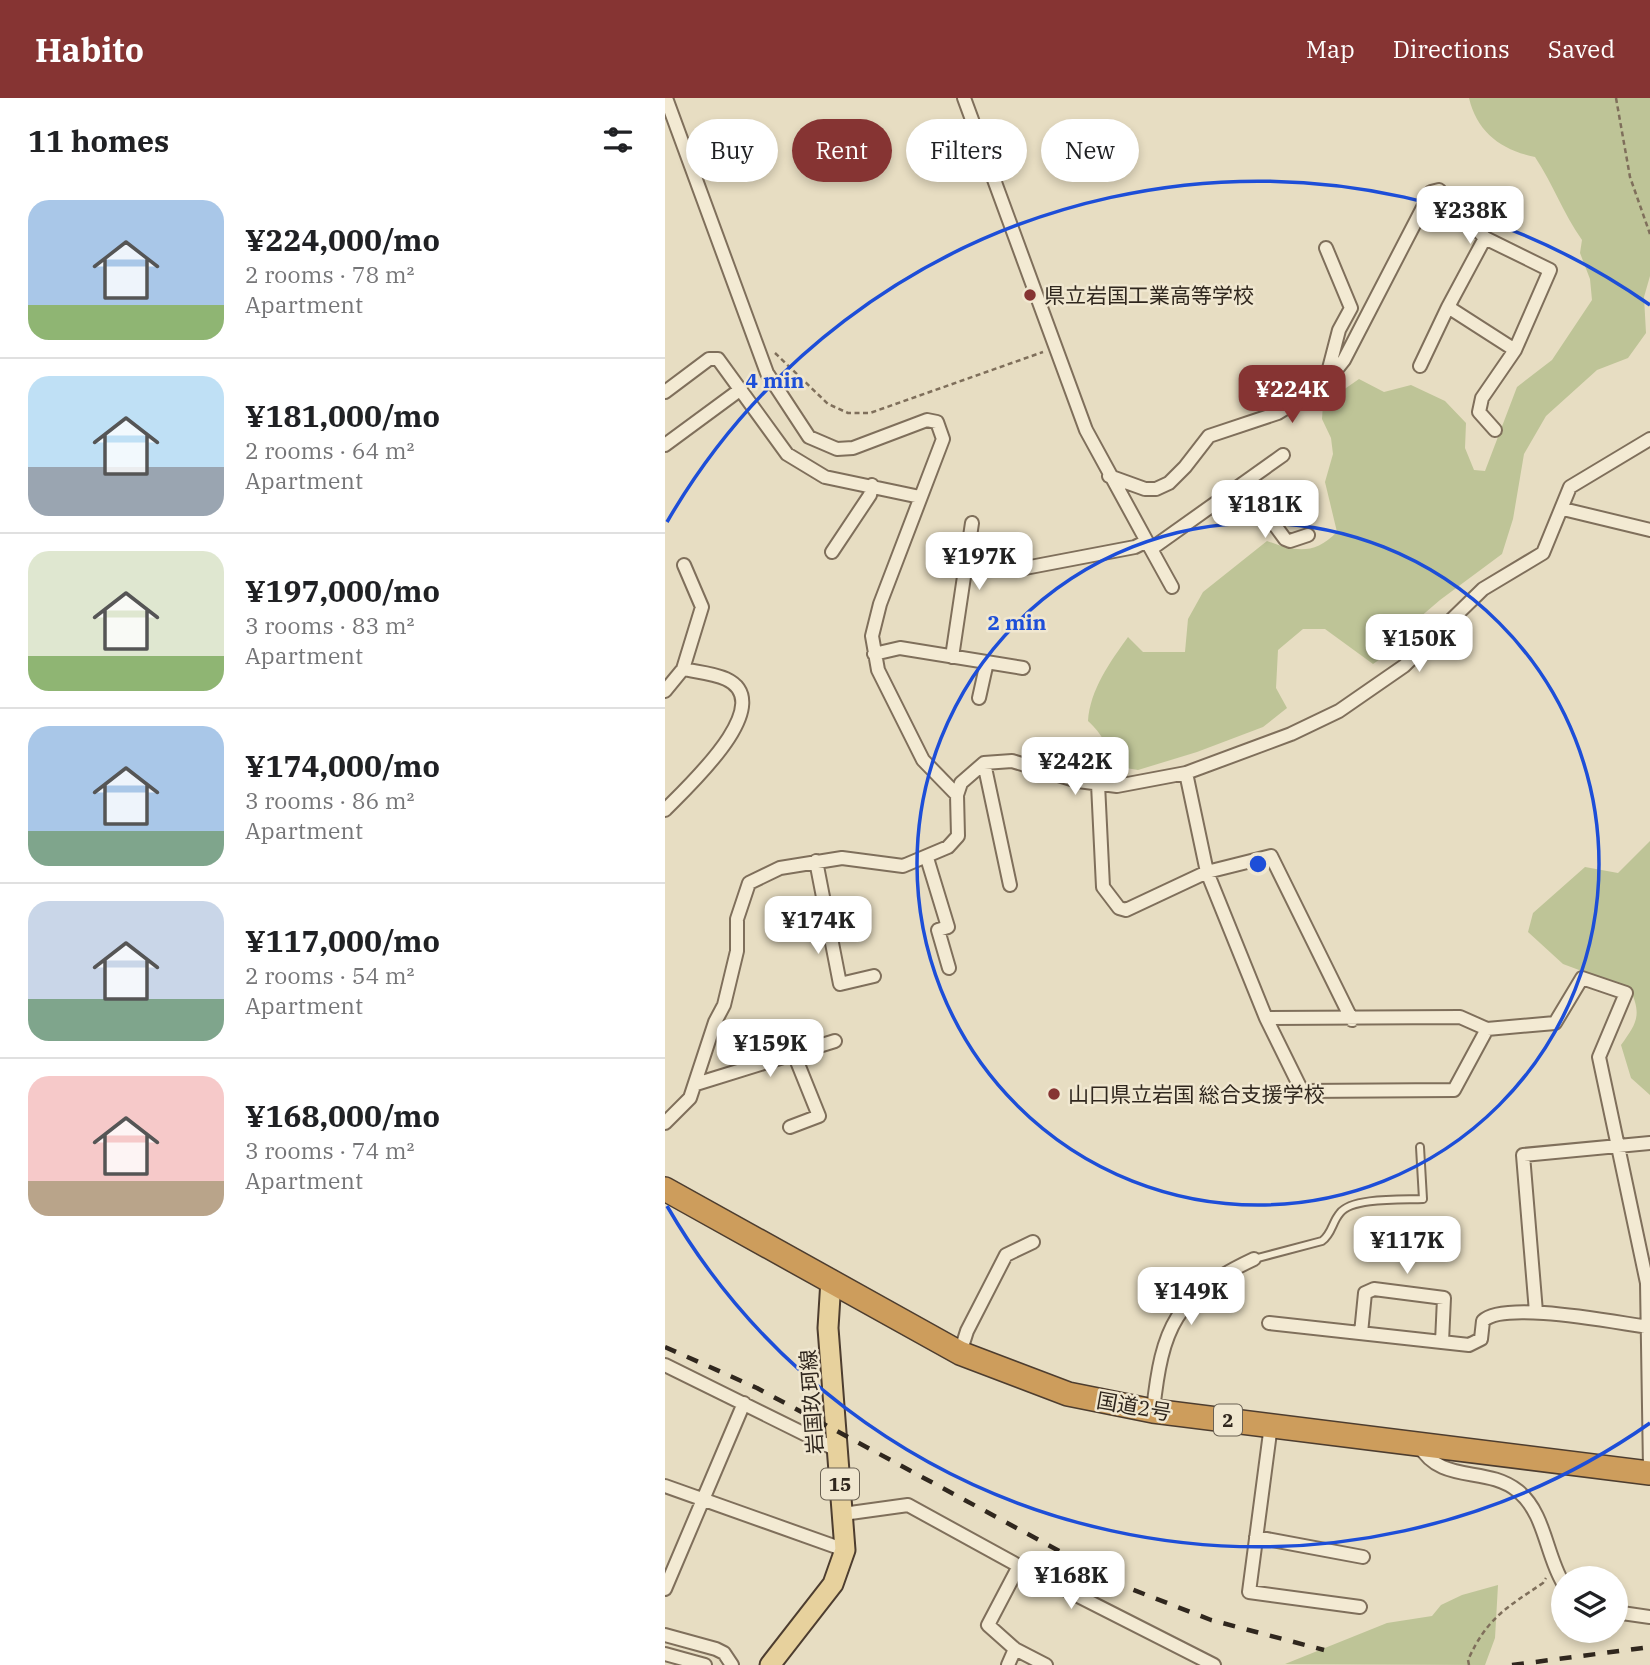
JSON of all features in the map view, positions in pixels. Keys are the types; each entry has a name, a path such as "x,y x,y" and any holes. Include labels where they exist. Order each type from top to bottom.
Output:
{"highway":[{"name":"国道2号","path":"665,1189 960,1353 1068,1394 1153,1410 1419,1445 1650,1471"}],"main road":[{"name":"岩国玖珂線","path":"770,1665 833,1584 845,1550 828,1328 831,1280"}],"street":[{"path":"666,98 767,373 809,437 820,444 837,449 853,448 927,420 937,422 943,439 880,604 872,636 874,654 891,700 923,760 957,795"},
{"path":"964,98 1086,430 1172,587"},
{"path":"1109,476 1145,489 1156,489 1177,475 1209,436 1278,413 1325,384 1344,360 1431,192 1439,190 1485,238 1550,270 1515,349 1482,398 1479,412 1495,430"},
{"path":"1420,366 1485,238"},
{"path":"1325,384 1339,330 1351,308 1326,248"},
{"path":"1448,307 1515,349"},
{"path":"665,392 709,359 718,359 787,454 816,474 920,497"},
{"path":"665,445 741,389"},
{"path":"665,1123 690,1098 696,1084 711,1032 728,991 737,951 737,919 749,883 781,868 815,861 842,858 903,866 927,858 948,847 958,836 957,795 961,783 984,762 1012,761 1098,784 1117,786 1185,773 1291,734 1374,689 1404,666 1482,589 1543,553 1570,487 1647,444"},
{"path":"965,567 1025,568 1148,545 1283,455"},
{"path":"1244,483 1285,539 1290,541 1308,534"},
{"path":"832,552 870,495 872,485"},
{"path":"1563,509 1650,530"},
{"path":"953,657 972,523"},
{"path":"665,691 683,669 702,607 684,565"},
{"path":"874,654 900,649 1023,668"},
{"path":"979,698 987,662"},
{"path":"665,810 722,750 736,729 741,708 740,696 727,679 683,669"},
{"path":"984,762 1010,885"},
{"path":"1185,773 1207,872 1266,1018 1302,1091 1454,1090 1487,1029"},
{"path":"1098,784 1103,887 1119,908 1126,910 1207,872 1271,856 1352,1020"},
{"path":"927,858 948,927 938,930 949,968"},
{"path":"815,861 841,984 874,976"},
{"path":"1266,1018 1352,1020 1459,1017 1487,1029 1555,1023 1581,978 1626,993 1599,1057 1647,1283 1650,1471"},
{"path":"696,1084 835,1041"},
{"path":"790,1127 819,1116 794,1054"},
{"path":"1536,1312 1523,1155 1650,1143"},
{"path":"960,1353 967,1331 1006,1255 1033,1242"},
{"path":"1153,1410 1161,1350 1168,1330 1207,1283 1254,1259"},
{"path":"1361,1333 1365,1293 1374,1289 1444,1298 1442,1342"},
{"path":"1269,1323 1469,1345 1481,1339 1483,1321 1489,1315 1536,1312 1649,1321"},
{"path":"665,1365 837,1450"},
{"path":"665,1589 744,1403"},
{"path":"1271,1425 1249,1591 1360,1607"},
{"path":"1419,1445 1427,1460 1441,1468 1499,1481 1518,1491 1539,1524 1555,1566"},
{"path":"665,1486 845,1550"},
{"path":"843,1514 908,1505 1019,1566 1214,1665"},
{"path":"1256,1538 1363,1557"},
{"path":"1019,1566 988,1625 1015,1649 1046,1665"},
{"path":"1628,1614 1650,1617"},
{"path":"665,1635 716,1649 724,1653 732,1665"},
{"path":"1008,1665 1015,1649"},
{"path":"665,1654 698,1664"}],"lane":[{"path":"1254,1259 1322,1241 1328,1237 1341,1211 1349,1206 1373,1201 1423,1199 1420,1147"}],"path":[{"path":"1616,98 1630,177 1650,234"},
{"path":"752,336 775,353 828,404 848,413 870,413 1054,348"},
{"path":"1469,1665 1468,1660 1481,1632 1496,1616 1543,1584 1553,1562"}],"green space":[{"path":"1469,98 1650,98 1650,276 1644,297 1646,333 1628,358 1597,370 1546,416 1524,454 1513,519 1502,554 1405,630 1386,655 1373,664 1325,629 1303,629 1278,650 1276,688 1287,708 1263,727 1197,752 1138,770 1108,765 1104,741 1088,721 1093,698 1102,677 1128,637 1143,652 1185,652 1188,619 1203,592 1267,541 1296,549 1312,548 1337,532 1325,482 1333,454 1331,438 1322,419 1323,404 1359,379 1384,392 1411,385 1445,401 1466,423 1465,448 1474,470 1485,471 1517,387 1552,360 1592,300 1590,279 1580,253 1582,240 1535,157 1511,150 1492,138 1478,121"},
{"path":"1650,841 1650,1095 1631,1078 1621,1045 1631,1031 1637,1012 1630,989 1563,964 1528,932 1533,913 1585,867 1618,873"},
{"path":"1498,1585 1495,1638 1485,1665 1285,1664 1387,1623 1432,1616 1441,1605 1462,1595"}],"railway":[{"path":"665,1347 757,1388 1126,1587 1211,1620 1324,1650"},
{"path":"1512,1665 1650,1647"}],"place":[{"name":"県立岩国工業高等学校","path":"1030,295"},
{"name":"山口県立岩国 総合支援学校","path":"1054,1094"}]}
